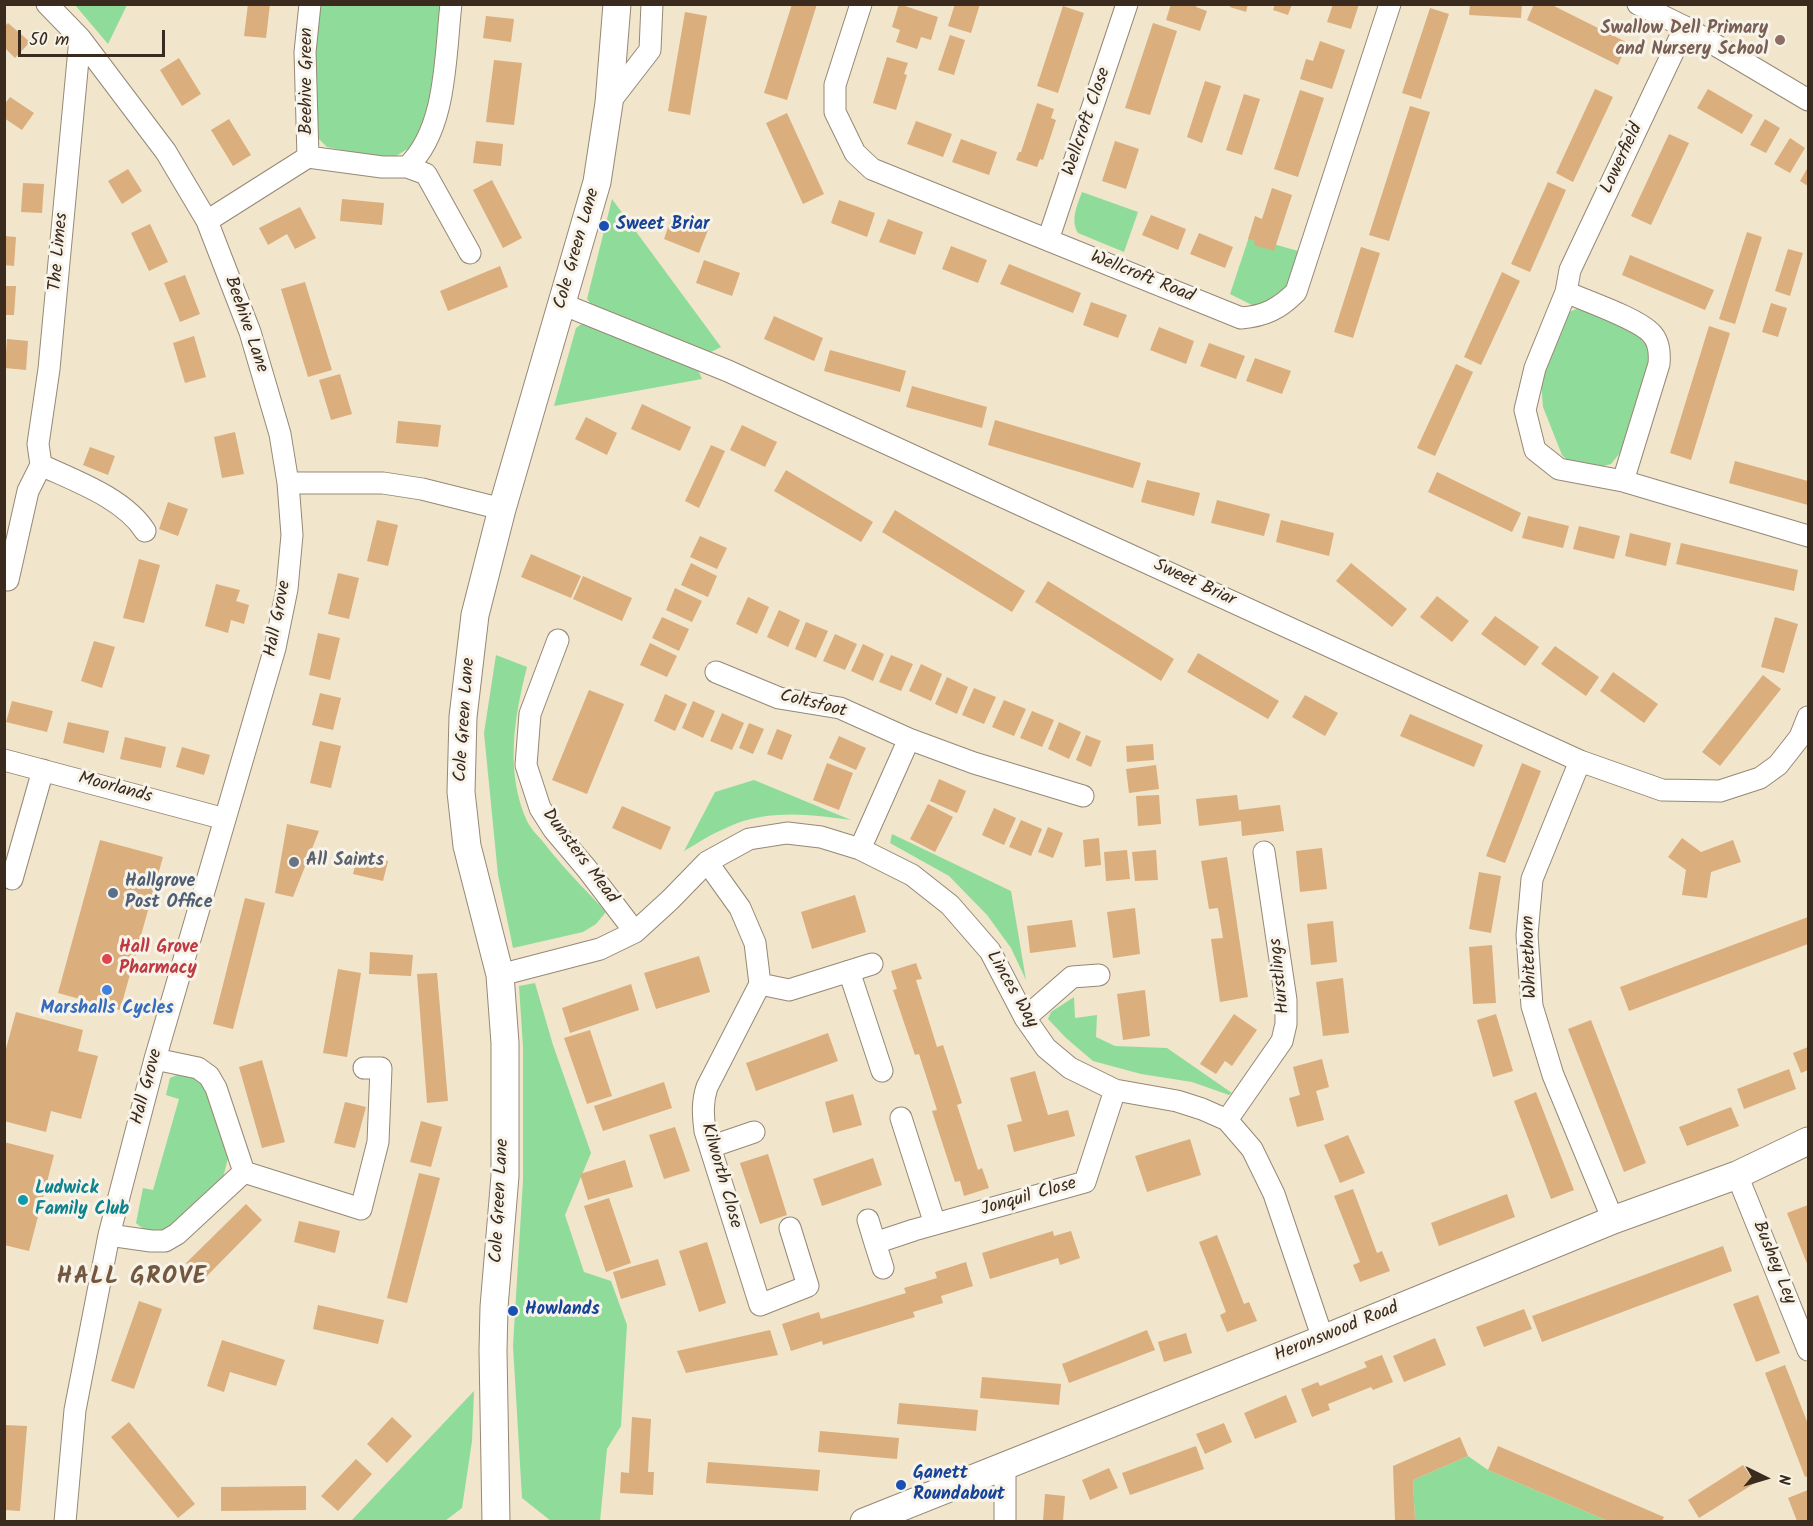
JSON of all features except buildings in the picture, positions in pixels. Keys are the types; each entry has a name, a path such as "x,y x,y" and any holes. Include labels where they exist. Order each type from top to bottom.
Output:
{"street":[{"name":"Beehive Lane","path":"46,4 80,38 166,152 207,221 250,332 280,434 288,483"},
{"name":"Beehive Green","path":"308,157 305,52 310,4"},
{"path":"450,4 440,104 434,124 418,157 407,167 426,174 470,253"},
{"name":"Cole Green Lane","path":"496,1521 493,1351 494,1307 505,1176 505,1042 500,975 467,846 462,792 463,717 475,615 502,509 597,182 609,103 617,4"},
{"path":"609,103 650,50 652,4"},
{"name":"Wellcroft Road","path":"861,4 835,84 835,112 855,153 872,169 1241,318 1257,316 1283,305 1296,292 1390,4"},
{"name":"Wellcroft Close","path":"1048,240 1127,4"},
{"path":"1638,4 1685,27 1809,100"},
{"name":"Lowerfield","path":"1685,27 1570,270 1566,292 1535,368 1525,410 1535,450 1559,469 1623,480 1809,536"},
{"name":"The Limes","path":"8,580 28,490 41,465 38,444 49,369 80,38"},
{"name":"Beehive Green","path":"207,221 308,157 382,167 407,167"},
{"path":"1566,292 1641,324 1653,334 1660,350 1659,363 1623,480"},
{"name":"Sweet Briar","path":"562,304 728,371 1580,761 1662,790 1720,791 1760,778 1778,765 1800,737 1809,717"},
{"path":"41,465 106,496 139,521 145,531"},
{"path":"288,483 383,483 422,489 502,509"},
{"name":"Hall Grove","path":"65,1521 75,1410 109,1235 155,1059 275,648 285,599 292,535 288,483"},
{"name":"Dunsters Mead","path":"558,640 530,714 526,765 540,808 554,830 635,932"},
{"name":"Coltsfoot","path":"716,672 779,698 840,708 909,739 974,763 1083,796"},
{"path":"860,849 909,739"},
{"name":"Moorlands","path":"4,760 225,819"},
{"name":"Whitethorn","path":"1580,761 1532,879 1527,935 1532,1006 1553,1075 1613,1220"},
{"path":"12,879 43,770"},
{"name":"Linces Way","path":"500,975 600,949 635,932 707,862 749,839 787,833 821,837 860,849 912,875 950,905 990,951 1025,1018 1046,1048 1070,1068 1115,1090 1177,1101 1227,1120 1252,1149 1274,1194 1323,1340"},
{"name":"Hurstlings","path":"1227,1120 1282,1041 1286,1024 1286,999 1264,852"},
{"path":"707,862 740,908 755,943 760,984 789,990 872,964"},
{"path":"849,971 882,1071"},
{"path":"1025,1018 1072,977 1099,975"},
{"name":"Kilworth Close","path":"760,984 707,1087 703,1100 705,1131 760,1305 808,1286 790,1228"},
{"path":"155,1059 198,1068 209,1076 216,1088 244,1172"},
{"path":"244,1172 361,1209 378,1142 381,1068 364,1068"},
{"name":"Jonquil Close","path":"875,1243 1085,1182 1115,1090"},
{"path":"901,1118 935,1224"},
{"path":"710,1148 754,1132"},
{"name":"Heronswood Road","path":"864,1521 1323,1340 1613,1220 1737,1175 1809,1141"},
{"path":"109,1235 165,1241 177,1234 244,1172"},
{"name":"Bushey Ley","path":"1737,1175 1809,1350"},
{"path":"868,1220 883,1268"},
{"path":"1005,1465 1005,1521"}],"green space":[{"path":"75,5 127,5 108,44"},
{"path":"317,5 444,5 433,103 414,145 396,156 375,157 327,147 314,134 313,50"},
{"path":"1082,192 1138,212 1124,252 1078,233 1074,218"},
{"path":"612,199 721,347 711,352 700,350 594,308 587,299"},
{"path":"1249,237 1298,251 1288,287 1278,300 1256,307 1230,294"},
{"path":"1579,308 1638,330 1650,345 1652,357 1624,448 1611,464 1589,470 1574,467 1562,455 1543,407 1541,381 1544,361 1569,312"},
{"path":"583,323 693,366 702,379 554,406 576,328"},
{"path":"496,655 527,667 515,725 514,764 520,802 527,821 559,861 606,912 596,924 583,932 513,948 498,875 484,733"},
{"path":"754,780 851,820 803,815 756,818 720,830 684,851 715,792"},
{"path":"892,834 1011,891 1026,980 1011,948 987,915 949,876 890,843"},
{"path":"535,983 553,1045 591,1153 565,1215 584,1272 611,1281 627,1325 621,1426 607,1449 600,1521 551,1521 522,1498 513,1346 523,1180 523,1047 519,986"},
{"path":"1074,997 1075,1018 1097,1015 1096,1037 1115,1046 1167,1048 1232,1093 1229,1095 1192,1082 1141,1074 1093,1061 1048,1019 1051,1012"},
{"path":"186,1075 202,1081 229,1154 223,1178 168,1229 159,1232 151,1231 136,1223 143,1188 153,1190 179,1099 166,1095 170,1078"},
{"path":"474,1391 472,1441 462,1508 445,1521 351,1521"},
{"path":"1468,1456 1488,1470 1608,1521 1415,1521 1413,1480"}],"place":[{"name":"Swallow Dell Primary and Nursery School","path":"1780,40"},
{"name":"Sweet Briar","path":"604,226"},
{"name":"All Saints","path":"294,862"},
{"name":"Hallgrove Post Office","path":"113,893"},
{"name":"Hall Grove Pharmacy","path":"107,959"},
{"name":"Marshalls Cycles","path":"107,990"},
{"name":"Ludwick Family Club","path":"23,1200"},
{"name":"Howlands","path":"513,1311"},
{"name":"Ganett Roundabout","path":"901,1485"}],"district":[{"name":"HALL GROVE","path":"132,1279"}]}
